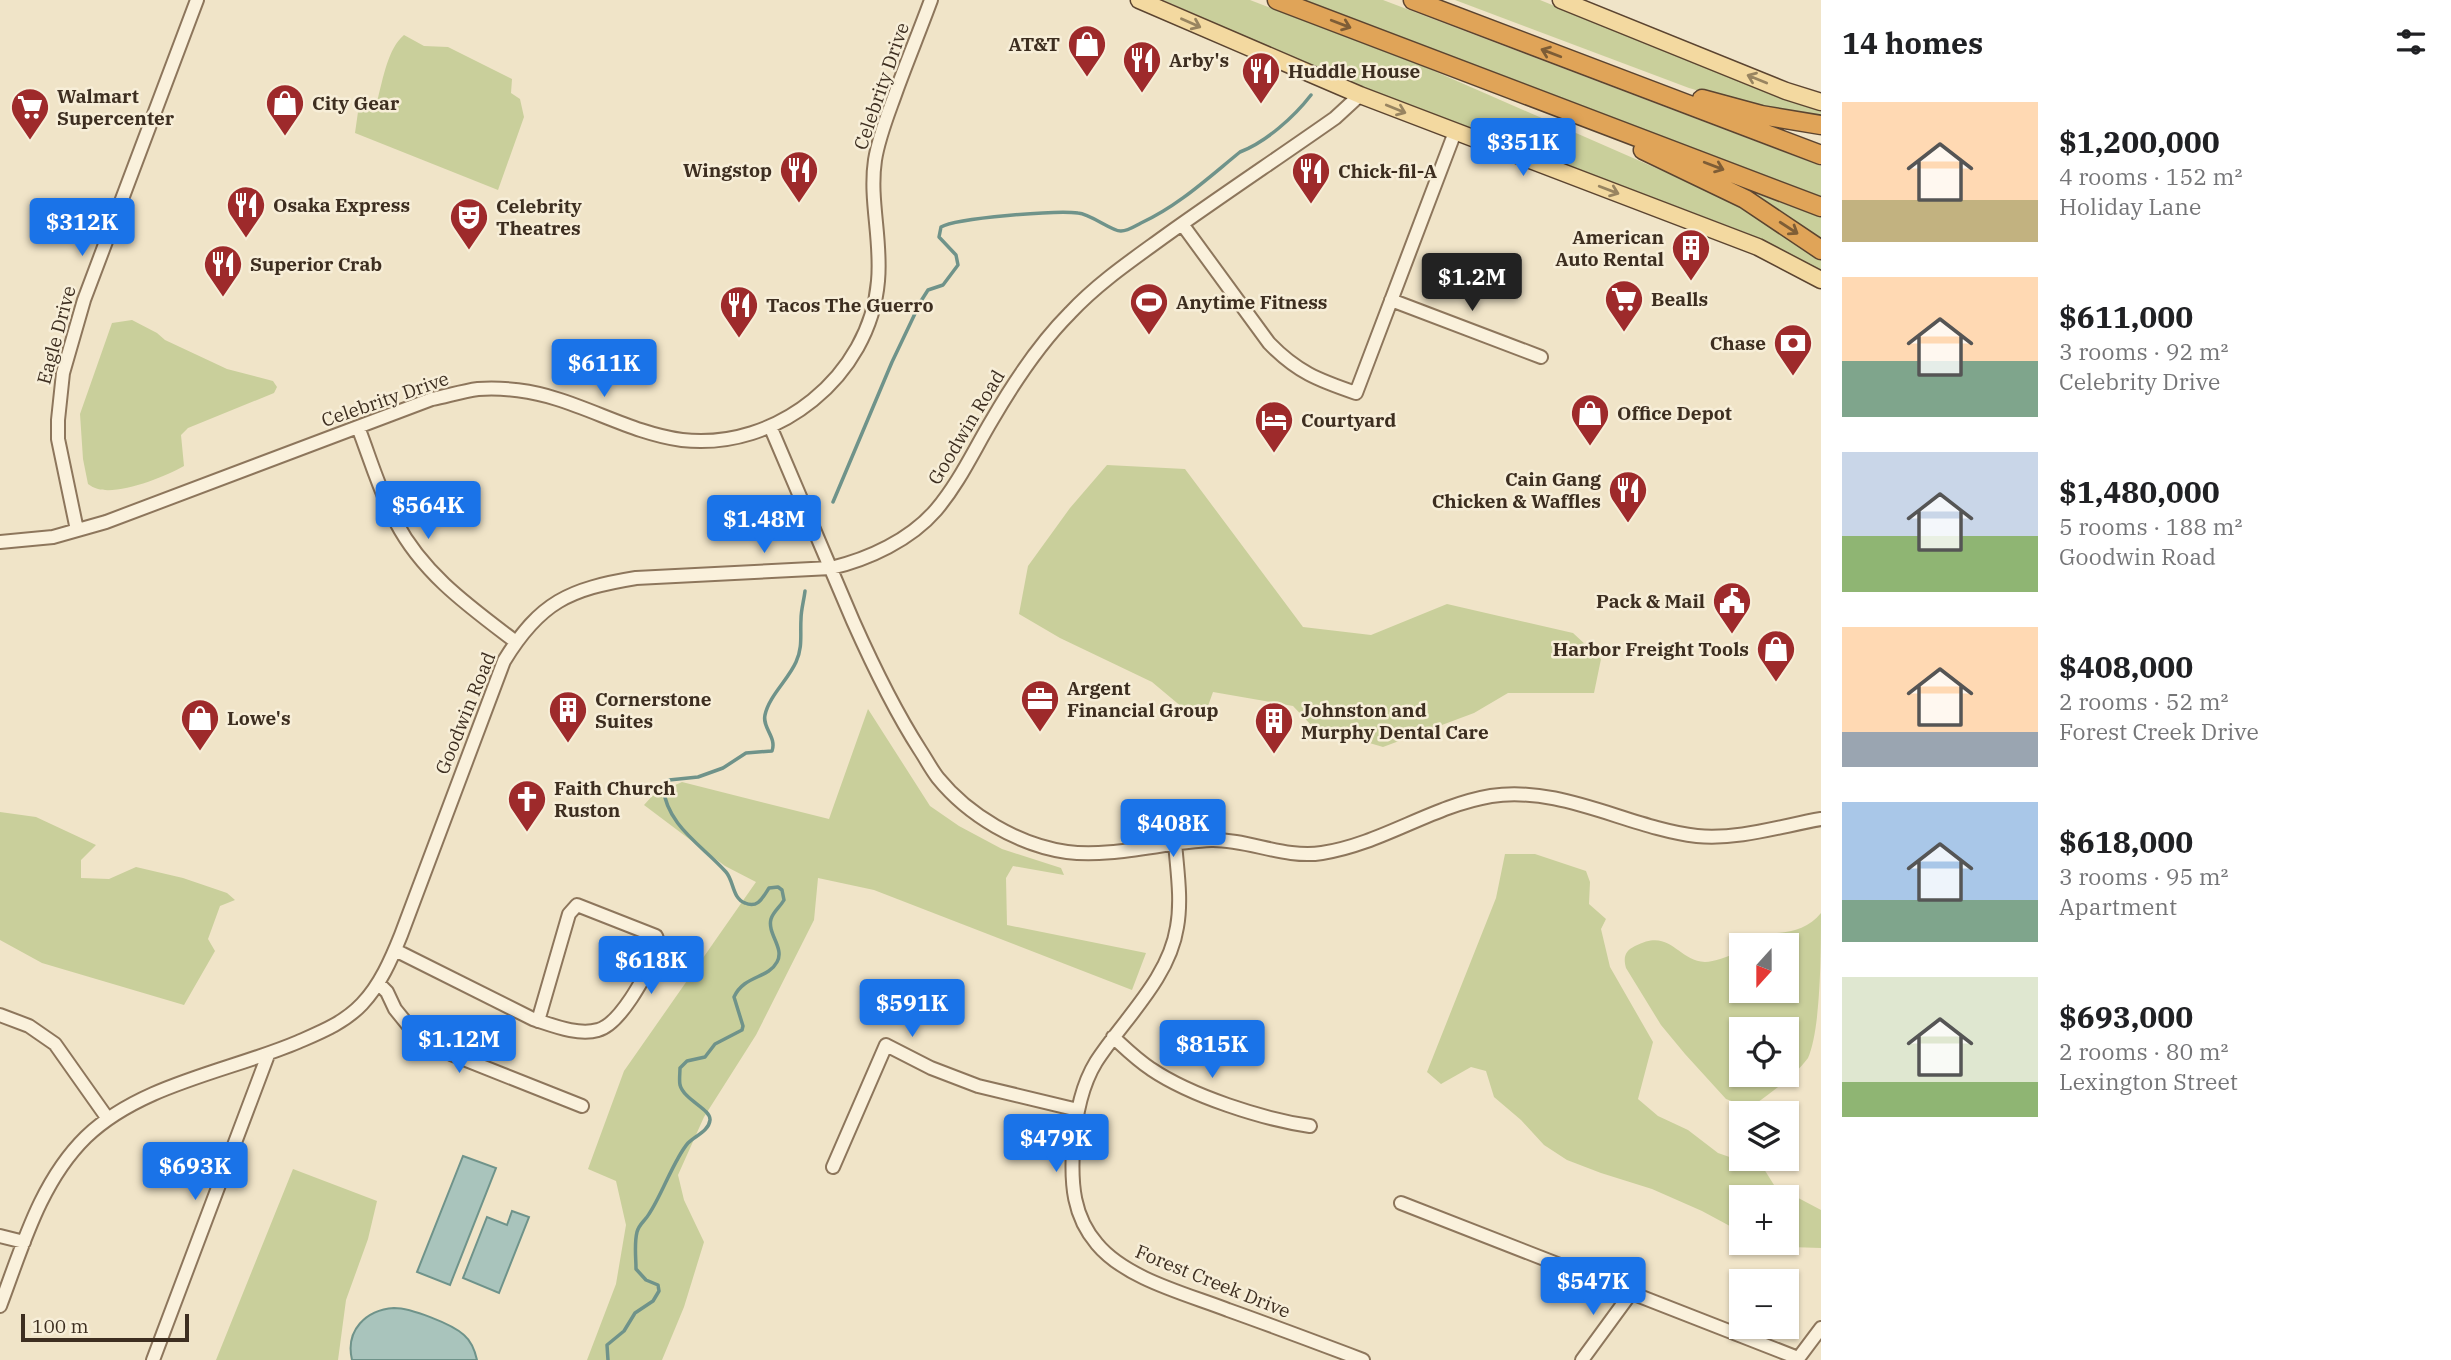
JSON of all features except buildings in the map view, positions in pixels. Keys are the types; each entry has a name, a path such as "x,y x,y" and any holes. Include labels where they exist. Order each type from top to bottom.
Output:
{"highway":[{"path":"1277,0 1821,206"},
{"path":"1413,0 1821,155"},
{"path":"1595,69 1761,115 1821,125"},
{"path":"1532,97 1745,199 1821,250"}],"main road":[{"path":"1139,0 1360,95 1758,247 1821,280"},
{"path":"1562,0 1786,91 1821,102"}],"street":[{"name":"Eagle Drive","path":"77,530 58,439 63,373 84,299 197,0"},
{"name":"Celebrity Drive","path":"0,542 53,537 106,522 432,399 479,389 516,390 555,398 650,434 684,440 719,440 759,432 770,426 816,399 845,368 865,334 878,279 872,197 876,156 889,110 931,0"},
{"name":"Goodwin Road","path":"0,1306 47,1190 64,1162 86,1137 108,1119 148,1097 268,1055 329,1028 352,1014 378,983 395,950 495,682 516,642 540,614 562,598 610,582 636,578 831,568 849,564 890,546 935,511 956,483 1007,394 1070,312 1119,270 1182,223 1335,118 1360,95"},
{"path":"1182,223 1269,343 1285,359 1304,373 1356,393 1455,132"},
{"path":"1391,300 1541,357"},
{"path":"770,426 891,704 938,778 968,807 1014,836 1037,846 1068,852 1102,852 1175,842 1217,840 1247,843 1280,851 1320,854 1361,843 1433,814 1493,796 1534,796 1572,803 1656,828 1700,836 1740,835 1821,819"},
{"path":"358,427 395,520 412,549 435,577 516,642"},
{"name":"Forest Creek Drive","path":"1175,842 1179,903 1173,944 1152,985 1091,1071 1078,1110 1072,1171 1076,1208 1091,1236 1105,1252 1134,1272 1363,1360"},
{"path":"395,950 538,1021 584,1031 598,1030 610,1024 620,1014 660,947 656,936 577,905 572,908 538,1021"},
{"path":"378,983 412,1030 451,1054 582,1106"},
{"path":"0,1015 29,1026 55,1044 108,1119"},
{"path":"1113,1037 1150,1069 1188,1089 1264,1116 1310,1126"},
{"path":"833,1167 886,1045 930,1068 966,1082 1078,1110"},
{"path":"153,1360 268,1055"},
{"path":"1401,1203 1798,1359 1821,1328"},
{"path":"0,1236 24,1242"},
{"path":"1582,1360 1631,1293"}],"green space":[{"path":"1163,0 1250,0 1425,67 1729,200 1760,216 1821,258 1821,271 1747,233 1321,70"},
{"path":"1302,0 1383,0 1821,166 1821,197"},
{"path":"1455,0 1540,0 1771,94 1821,109 1821,119 1737,102 1689,88"},
{"path":"404,35 424,46 448,47 512,79 511,93 520,99 524,117 498,190 355,133 358,112 378,98 390,56"},
{"path":"1752,192 1821,217 1821,241 1751,194"},
{"path":"132,320 165,340 227,369 273,381 277,387 274,393 188,428 181,435 184,466 154,480 129,487 98,489 88,484 83,459 80,414 112,323"},
{"path":"1107,465 1185,469 1303,627 1371,635 1447,604 1573,633 1601,659 1594,693 1508,693 1474,713 1383,747 1312,726 1293,706 1213,692 1203,720 1195,718 1152,682 1060,638 1019,614 1028,566 1070,508"},
{"path":"868,709 930,806 959,826 1002,849 1061,868 1064,875 1013,866 1006,878 1007,925 1146,953 1132,990 874,890 818,878 814,920 756,1035 704,1117 678,1175 684,1200 704,1242 684,1307 662,1360 587,1360 616,1284 626,1225 616,1181 588,1169 624,1071 756,882 725,866 644,805 653,795 682,782 829,819"},
{"path":"0,812 36,817 96,845 81,860 81,878 109,879 136,867 183,878 227,893 235,900 220,906 208,939 215,951 184,1005 42,963 0,940"},
{"path":"1505,854 1535,854 1586,871 1590,882 1589,904 1606,919 1601,929 1610,967 1653,1042 1638,1099 1658,1116 1688,1130 1718,1153 1729,1157 1729,1171 1765,1171 1774,1185 1729,1185 1729,1226 1652,1189 1567,1160 1544,1145 1521,1120 1494,1097 1486,1071 1471,1067 1441,1084 1427,1072 1496,898"},
{"path":"1821,913 1818,1009 1808,1058 1799,1068 1799,1017 1729,1017 1729,1087 1778,1087 1759,1101 1726,1099 1661,1025 1626,968 1626,955 1635,946 1657,940 1673,946 1695,960 1709,962 1729,956 1729,1003 1799,1003 1799,933 1774,933 1805,926"},
{"path":"293,1169 377,1201 368,1239 346,1300 338,1360 216,1360"},
{"path":"1799,1198 1821,1210 1821,1248 1799,1247"}],"water":[{"path":"463,1156 496,1168 450,1285 417,1272"},
{"path":"512,1211 529,1217 499,1293 463,1278 487,1217 507,1225"},
{"path":"394,1308 420,1314 458,1331 471,1343 477,1360 352,1360 352,1340 360,1324 375,1313"}],"waterway":[{"path":"833,502 892,362 921,301 928,290 943,285 958,265 956,255 939,237 941,227 986,218 1067,212 1083,214 1117,231 1124,231 1155,216 1192,191 1240,152 1250,148 1288,120 1311,95"},
{"path":"608,1360 607,1345 624,1331 635,1313 653,1301 659,1291 658,1285 646,1280 636,1269 638,1229 654,1206 683,1150 704,1130 710,1120 706,1112 682,1090 680,1068 687,1061 705,1057 715,1044 742,1030 734,997 744,985 768,972 779,957 770,925 772,916 784,900 782,890 778,887 769,888 760,901 753,904 741,901 726,872 678,824 666,801 663,787 669,780 698,777 723,768 746,753 772,751 773,741 765,715 770,701 793,669 798,656 805,591"}],"place":[{"name":"AT&T","path":"1087,78"},
{"name":"Arby's","path":"1142,94"},
{"name":"Huddle House","path":"1261,105"},
{"name":"City Gear","path":"285,137"},
{"name":"Walmart Supercenter","path":"30,141"},
{"name":"Wingstop","path":"799,204"},
{"name":"Chick-fil-A","path":"1311,205"},
{"name":"Osaka Express","path":"246,239"},
{"name":"Celebrity Theatres","path":"469,251"},
{"name":"American Auto Rental","path":"1691,282"},
{"name":"Superior Crab","path":"223,298"},
{"name":"Bealls","path":"1624,333"},
{"name":"Anytime Fitness","path":"1149,336"},
{"name":"Tacos The Guerro","path":"739,339"},
{"name":"Chase","path":"1793,377"},
{"name":"Office Depot","path":"1590,447"},
{"name":"Courtyard","path":"1274,454"},
{"name":"Cain Gang Chicken & Waffles","path":"1628,524"},
{"name":"Pack & Mail","path":"1732,635"},
{"name":"Harbor Freight Tools","path":"1776,683"},
{"name":"Argent Financial Group","path":"1040,733"},
{"name":"Cornerstone Suites","path":"568,744"},
{"name":"Lowe's","path":"200,752"},
{"name":"Johnston and Murphy Dental Care","path":"1274,755"},
{"name":"Faith Church Ruston","path":"527,833"}]}
